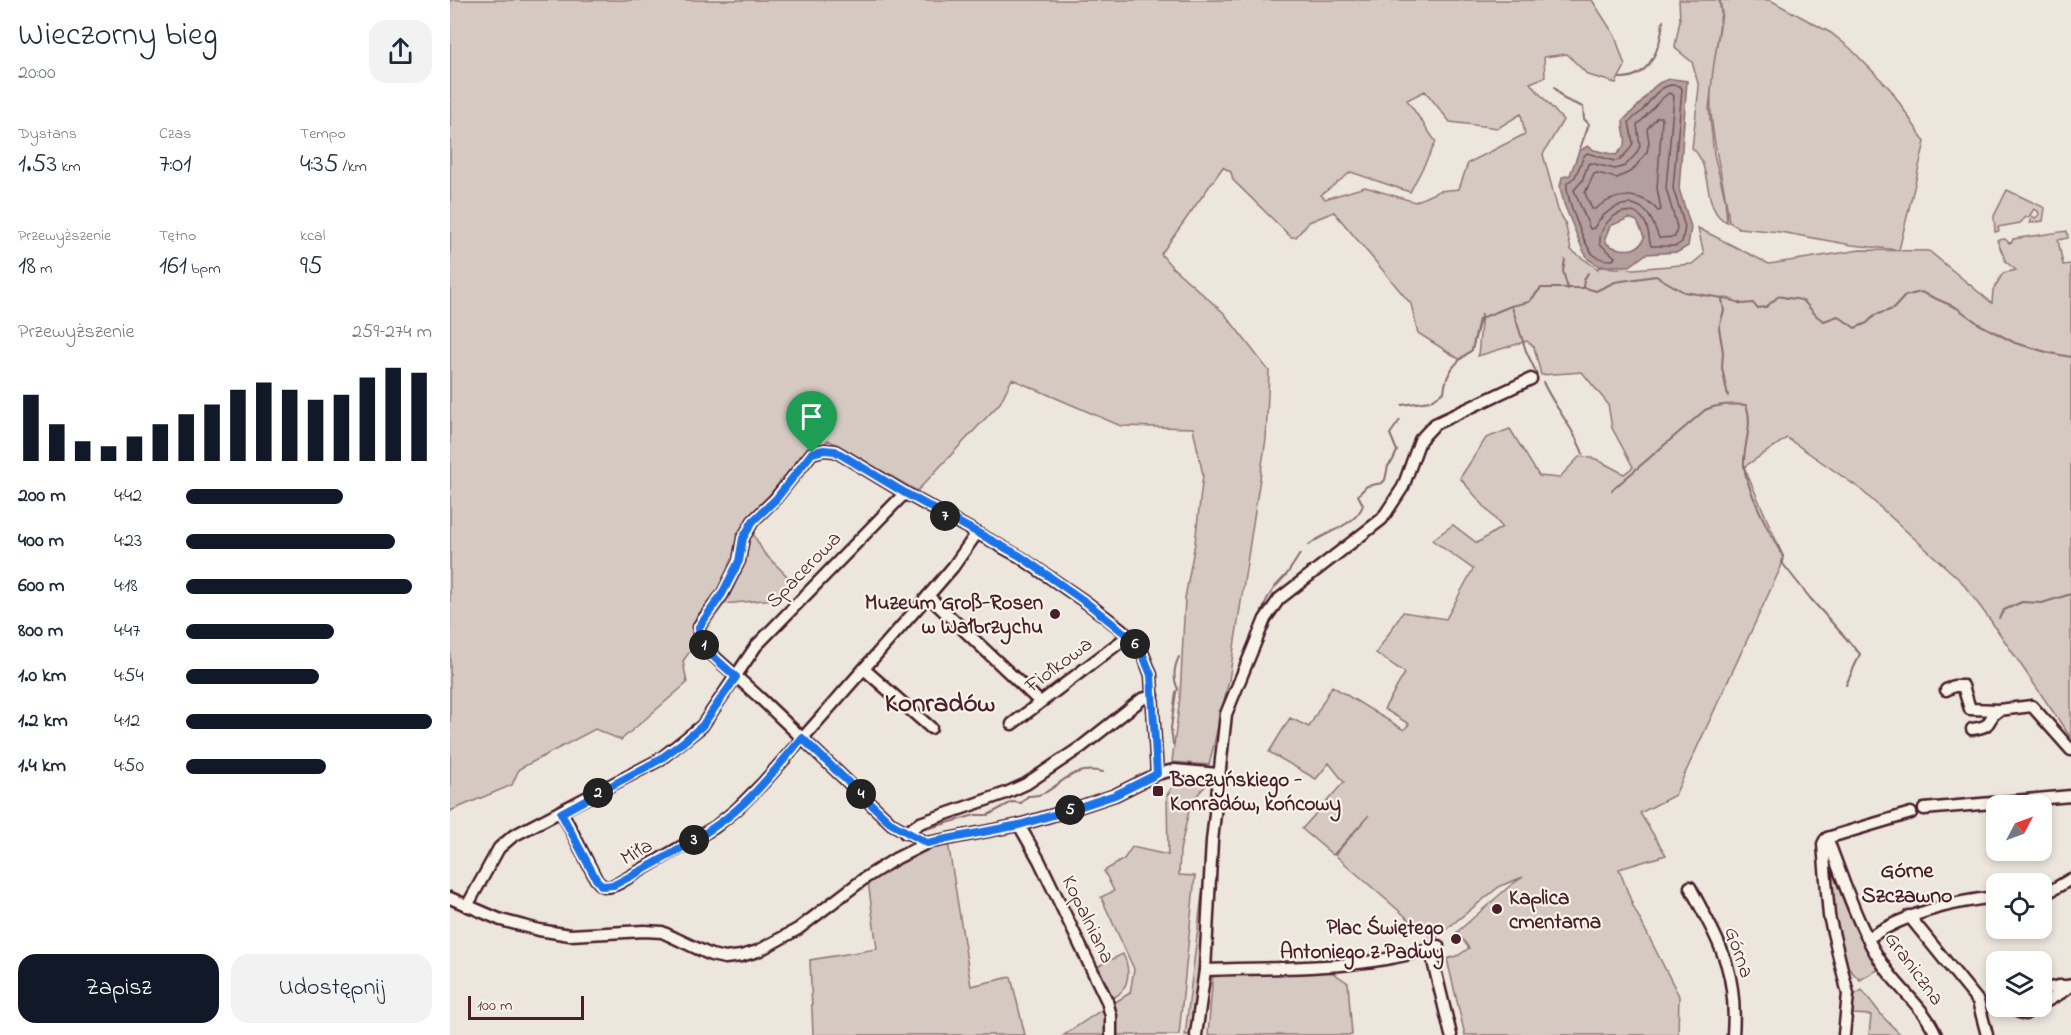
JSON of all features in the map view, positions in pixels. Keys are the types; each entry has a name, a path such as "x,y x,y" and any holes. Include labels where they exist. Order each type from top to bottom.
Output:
{"street":[{"path":"1196,1035 1205,970 1212,840 1226,714 1265,619 1279,599 1382,519 1403,487 1420,440 1435,424 1531,379"},
{"path":"927,843 892,824 707,651 699,635 699,627 722,594 739,561 743,538 753,521 776,499 812,453 824,450 835,451 905,493 1020,556 1087,603 1128,636 1141,650 1151,675 1157,774"},
{"name":"Spacerowa","path":"467,906 499,848 513,836 659,760 702,726 756,646 769,631 905,493"},
{"name":"Miła","path":"561,813 596,879 602,886 610,887 715,827 764,782 953,567 977,533"},
{"path":"928,596 1040,702"},
{"name":"Fiołkowa","path":"1012,724 1128,636"},
{"path":"864,669 931,728"},
{"path":"1946,690 1954,686 1963,686 1970,709 1999,710 2032,706 2071,750"},
{"path":"905,833 920,823 1026,784 1081,747 1142,699 1153,696"},
{"path":"1972,729 1985,728 1992,715 1999,710"},
{"path":"450,898 501,920 539,930 570,935 662,932 711,956 725,958 741,956 758,951 798,929 865,878 927,843 1019,825 1115,795 1157,774 1174,770 1218,774"},
{"path":"1924,809 2071,796"},
{"path":"1844,1035 1848,994 1829,916 1823,844 1827,838 1911,813"},
{"name":"Kopalniana","path":"1019,825 1039,860 1107,1001 1111,1016 1111,1035"},
{"name":"Graniczna","path":"1827,838 1862,927 1885,969 1932,1025 1936,1035"},
{"path":"2052,890 2071,879"},
{"name":"Górna","path":"1690,887 1721,946 1732,977 1735,1010 1733,1035"},
{"path":"1868,938 1909,916 1949,903 1986,898"},
{"name":"Graniczna","path":"1909,916 1978,1001 1987,1035"},
{"path":"1205,970 1333,965 1370,961 1434,948 1451,1035"},
{"path":"2052,988 2070,985"},
{"path":"2052,998 2070,985"}],"shaded area":[{"path":"450,0 1592,0 1615,36 1625,66 1616,83 1588,75 1567,54 1544,57 1545,77 1530,83 1563,120 1543,154 1558,210 1565,222 1571,250 1598,269 1598,267 1634,269 1692,264 1704,254 1698,228 1769,264 1860,250 1929,251 1992,303 1993,290 2003,273 2016,270 2006,262 1997,240 2005,239 2009,243 2013,239 2067,231 2068,238 2058,240 2063,265 2071,264 2071,738 1961,581 1859,488 1787,438 1744,467 1783,556 1781,567 1675,795 1640,813 1666,855 1619,869 1633,906 1679,996 1678,1035 1465,1035 1447,959 1469,948 1457,932 1523,877 1500,886 1434,939 1335,855 1369,815 1333,855 1302,829 1344,782 1329,763 1316,779 1269,752 1290,718 1309,727 1332,686 1404,730 1409,724 1384,709 1405,673 1376,653 1403,612 1446,619 1473,569 1432,540 1453,525 1477,543 1502,527 1460,478 1486,438 1510,429 1539,476 1559,478 1580,456 1596,459 1624,474 1633,467 1612,428 1608,404 1582,372 1541,375 1534,347 1527,341 1478,356 1482,313 1472,350 1459,359 1418,333 1411,304 1334,212 1309,222 1296,237 1291,237 1233,180 1231,172 1223,167 1161,254 1172,267 1224,313 1269,371 1266,439 1229,680 1209,765 1172,762 1180,697 1185,598 1195,543 1203,475 1193,428 1121,426 1012,379 1000,403 917,491 828,440 750,528 764,553 795,584 774,599 724,604 683,661 687,683 621,740 595,729 519,769 512,785 450,811","holes":["1425,91 1450,122 1498,128 1521,114 1525,134 1468,163 1459,189 1439,191 1415,202 1365,187 1325,199 1321,195 1351,172 1410,192 1436,142 1407,100"]},
{"path":"1679,0 1719,0 1721,13 1709,108 1714,154 1725,198 1727,222 1714,208 1703,166 1699,156 1692,148 1699,87 1692,62 1675,46 1680,20"},
{"path":"1720,0 1770,0 1831,33 1850,48 1891,90 1925,142 1899,250 1739,228 1729,222 1711,111 1713,74 1722,13"},
{"path":"2007,190 2045,208 2043,221 2030,223 2032,216 2035,218 2039,215 2034,209 2028,218 2026,217 2020,223 1998,227 1999,231 1995,232 1994,216"},
{"path":"1179,777 1203,778 1208,783 1191,802 1180,850 1179,875 1195,876 1179,1035 1115,1035 1114,1003 1130,993 1134,969 1101,897 1114,891 1104,871 1124,859 1132,847 1168,855 1167,795"},
{"path":"948,842 971,986 1011,977 1025,1035 813,1035 810,960 877,949 868,881 903,859"},
{"path":"1827,847 1881,968 1860,980 1845,965 1832,911"},
{"path":"1205,880 1204,919 1193,1035 1185,1035 1202,894"},
{"path":"1123,954 1128,973 1126,984 1123,990 1113,998 1098,966"},
{"path":"1326,968 1348,983 1352,1035 1208,1035 1213,972"},
{"path":"1862,990 1901,1035 1869,1035 1871,1015 1853,1014 1853,996"},
{"path":"1103,1009 1107,1019 1107,1035 1064,1035"}],"water":[{"path":"1666,80 1687,81 1679,189 1691,227 1688,246 1678,252 1646,254 1630,266 1599,266 1588,259 1582,248 1564,204 1560,187 1562,177 1570,175 1579,151 1588,146 1594,150 1616,155 1624,146 1626,139 1623,121 1656,85","holes":["1629,218 1637,221 1644,237 1638,246 1628,250 1607,244 1605,238 1610,226"]}],"waterway":[{"path":"1620,78 1631,77 1647,67 1657,50 1663,21"},
{"path":"1554,87 1564,99 1583,107 1584,119 1589,124 1579,151"},
{"path":"1565,260 1563,271 1568,289"},
{"path":"1583,287 1588,273"},
{"path":"1402,405 1430,401 1444,392 1447,378 1453,368 1472,350 1479,319 1511,306 1529,302 1541,288 1586,288 1596,291 1615,282 1656,276 1684,292 1729,299 1742,304 1753,303 1757,308 1766,307 1779,296 1799,299 1824,321 1838,316 1855,328 1867,323 1875,315 1893,309 1905,296 1921,292 1957,308 1979,324 2015,343 2071,357"},
{"path":"1722,299 1724,310 1719,328 1723,352 1722,368 1728,396"},
{"path":"1512,307 1526,351 1537,374"},
{"path":"1543,382 1583,454"},
{"path":"1612,490 1705,410 1725,405 1746,405 1749,428 1744,465 1749,486 1783,556 1783,564 1860,654 1846,685"},
{"path":"1309,545 1354,518 1363,505 1358,495 1367,486 1382,483 1385,480 1388,466 1397,451 1390,434 1400,420"},
{"path":"1259,619 1267,599 1300,554"},
{"path":"1999,618 2004,610 2022,602 2042,603 2071,594"},
{"path":"1173,744 1171,728 1178,689 1175,673 1179,657"},
{"path":"918,829 926,829 975,815 988,815 1012,802 1021,803 1028,796 1046,792 1078,772 1103,772"}],"place":[{"name":"Muzeum Groß-Rosen w Wałbrzychu","path":"1055,614"},
{"name":"Baczyńskiego - Konradów, końcowy","path":"1158,791"},
{"name":"Kaplica cmentarna","path":"1497,909"},
{"name":"Plac Świętego Antoniego z Padwy","path":"1456,939"}],"district":[{"name":"Konradów","path":"940,702"},
{"name":"Górne Szczawno","path":"1907,882"}],"route":[{"path":"824,450 835,451 905,493 1020,556 1121,629 1141,650 1151,675 1157,774 1115,795 1067,811 1019,825 927,843 892,824 802,738 764,782 715,827 614,885 602,886 596,879 561,813 659,760 702,726 736,677 707,651 699,635 699,627 722,594 739,561 743,538 753,521 776,499 812,453 824,450"}]}
